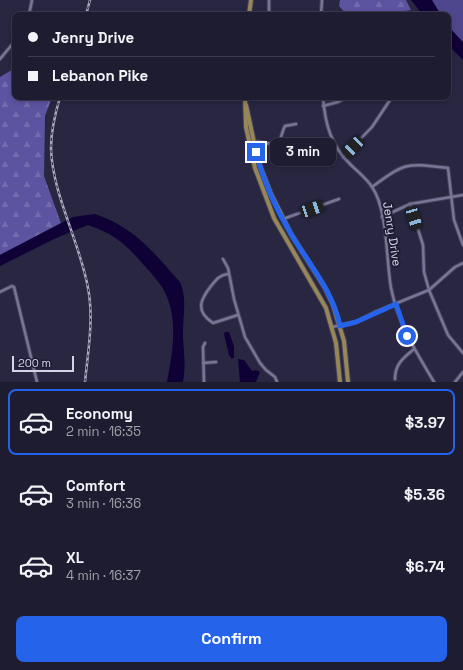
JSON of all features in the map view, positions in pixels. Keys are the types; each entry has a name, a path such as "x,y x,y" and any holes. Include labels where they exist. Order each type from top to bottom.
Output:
{"main road":[{"path":"249,12 251,0"},
{"path":"245,100 246,126 256,170 274,218 318,292 336,327 345,356 348,382"},
{"path":"245,105 248,110 253,142 261,169 282,217 325,288 333,305 340,382"},
{"path":"256,170 261,169"},
{"path":"274,218 282,217"}],"street":[{"path":"30,12 32,0"},
{"path":"269,12 270,0"},
{"path":"321,12 322,0"},
{"path":"0,59 12,45"},
{"name":"Jenry Drive","path":"322,100 330,135 334,144 343,157 372,186 378,199 392,288 396,304 407,336 434,382"},
{"path":"323,106 342,100"},
{"path":"343,157 372,127 390,100"},
{"path":"253,142 259,140 275,144 280,140 285,126 296,124"},
{"path":"372,186 398,168 407,165 419,164 448,168 450,197 454,220 463,245"},
{"path":"382,218 410,204 463,195"},
{"path":"282,217 339,199"},
{"path":"410,204 422,245 424,272 429,290 448,336 463,352"},
{"path":"223,259 227,266 238,315 248,344 264,369 275,377 277,382"},
{"path":"336,327 356,322 429,290 455,267 463,263"},
{"path":"228,274 220,276 204,294 201,300 201,308 206,317 213,323 238,315"},
{"path":"0,292 12,286 14,287 37,382"},
{"path":"204,382 203,347 205,343"},
{"path":"395,379 395,371 398,364 414,349"},
{"path":"203,363 216,362"},
{"path":"455,382 463,372"}],"green space":[{"path":"340,0 406,0 411,10 404,12 344,12 339,6"},
{"path":"12,70 12,100 51,100 45,116 44,176 61,223 0,255 0,77"}],"shaded area":[{"path":"411,0 432,0 439,12 421,12"},
{"path":"421,0 463,0 463,55 451,43 451,12 429,12"},
{"path":"451,29 463,42 463,60 451,48"},
{"path":"95,214 109,219 132,233 152,251 180,282 184,295 183,331 185,365 183,382 167,382 171,361 173,328 170,307 165,292 136,256 124,244 111,235 88,225 56,238 0,266 0,255 73,217"},
{"path":"225,332 229,332 234,346 234,357 232,359 229,355 224,334"},
{"path":"238,359 244,360 252,371 256,370 260,372 256,382 240,382"}],"railway":[{"path":"87,12 90,0"},
{"path":"59,100 52,135 51,148 53,165 56,183 84,271 90,300 90,335 85,382"}],"route":[{"path":"256,152 258,161 275,204 291,234 325,288 340,326 349,325 364,319 375,312 396,304 407,336"}]}
